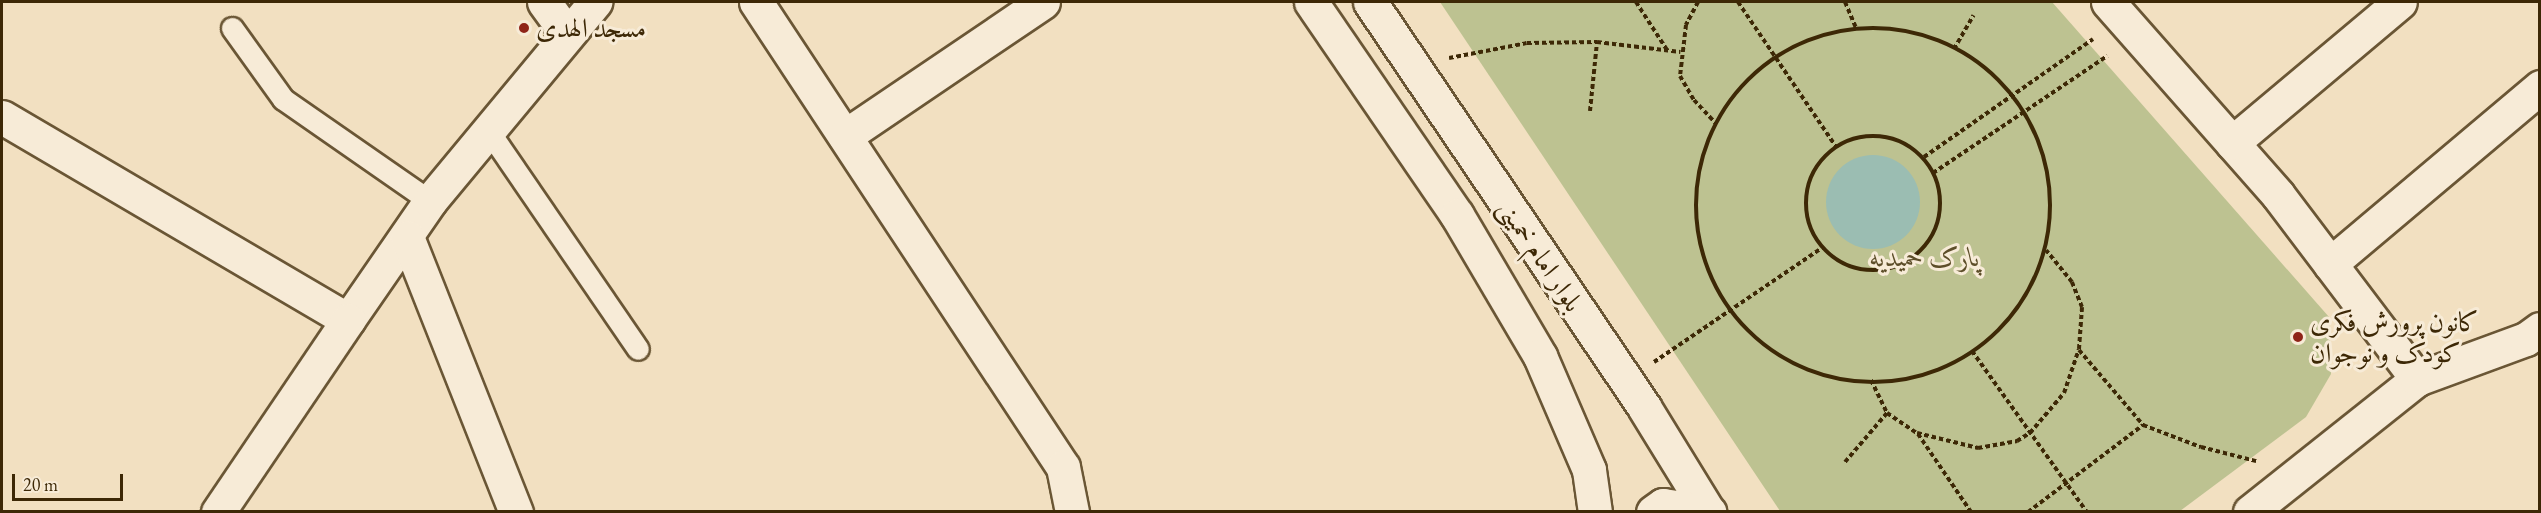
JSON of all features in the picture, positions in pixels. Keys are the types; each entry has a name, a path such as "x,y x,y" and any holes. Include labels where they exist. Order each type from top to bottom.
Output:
{"street":[{"path":"544,2 567,34"},
{"path":"218,512 430,201 595,2"},
{"path":"756,2 1063,467 1072,512"},
{"path":"845,136 1043,2"},
{"name":"بلوار امام خمینی","path":"1311,2 1457,215 1540,356 1589,470 1595,512"},
{"name":"بلوار امام خمینی","path":"1370,2 1626,381 1708,511"},
{"path":"2232,143 2400,2"},
{"path":"2123,18 2232,143 2330,264 2417,379"},
{"path":"2330,264 2540,87"},
{"path":"2,117 348,320"},
{"path":"407,237 516,512"},
{"path":"2250,512 2302,473 2417,379 2526,339 2540,329"},
{"path":"1653,512 1663,505 1708,511"}],"lane":[{"path":"232,28 283,99 430,201"},
{"path":"488,130 638,349"}],"path":[{"path":"1636,2 1667,50"},
{"path":"1698,2 1686,25 1680,52 1680,76 1694,100 1716,124"},
{"path":"1738,2 1836,147"},
{"path":"1845,2 1857,30"},
{"path":"1954,49 1974,15"},
{"path":"1924,157 2123,18"},
{"path":"1933,174 2024,113 2123,18"},
{"path":"1880,27 1932,37 1978,62 2012,95 2024,113 2041,146 2051,198 2046,250 2025,299 1990,339 1946,368 1894,381 1871,381 1841,379 1791,362 1748,331 1716,288 1698,238 1696,185 1716,124 1738,90 1774,58 1826,34 1880,27"},
{"path":"1590,111 1597,42"},
{"path":"1413,65 1527,43 1597,42 1680,52"},
{"path":"1869,135 1899,140 1924,157 1939,184 1941,214 1929,242 1907,262 1878,271 1847,266 1822,248 1808,222 1806,192 1817,164 1836,147 1869,135"},
{"path":"1626,381 1822,248"},
{"path":"1871,381 1887,413 1917,433 1978,448 2017,441 2030,432 2064,393 2079,349 2082,307 2072,282 2046,250"},
{"path":"2079,349 2143,425 2201,447 2302,473"},
{"path":"1972,351 2087,512"},
{"path":"1845,462 1887,413"},
{"path":"2028,512 2143,425"},
{"path":"1917,433 1971,512"}],"green space":[{"name":"پارک حمیدیه","path":"1440,2 2052,2 2329,317 2331,374 2306,417 2180,511 1780,511"}],"water":[{"path":"1873,155 1891,159 1906,169 1916,184 1920,202 1916,220 1906,235 1891,245 1873,249 1855,245 1840,235 1830,220 1826,202 1830,184 1840,169 1855,159"}],"place":[{"name":"مسجد الهدی","path":"524,28"},
{"name":"کانون پرورش فکری کودک و نوجوان","path":"2298,337"}]}
